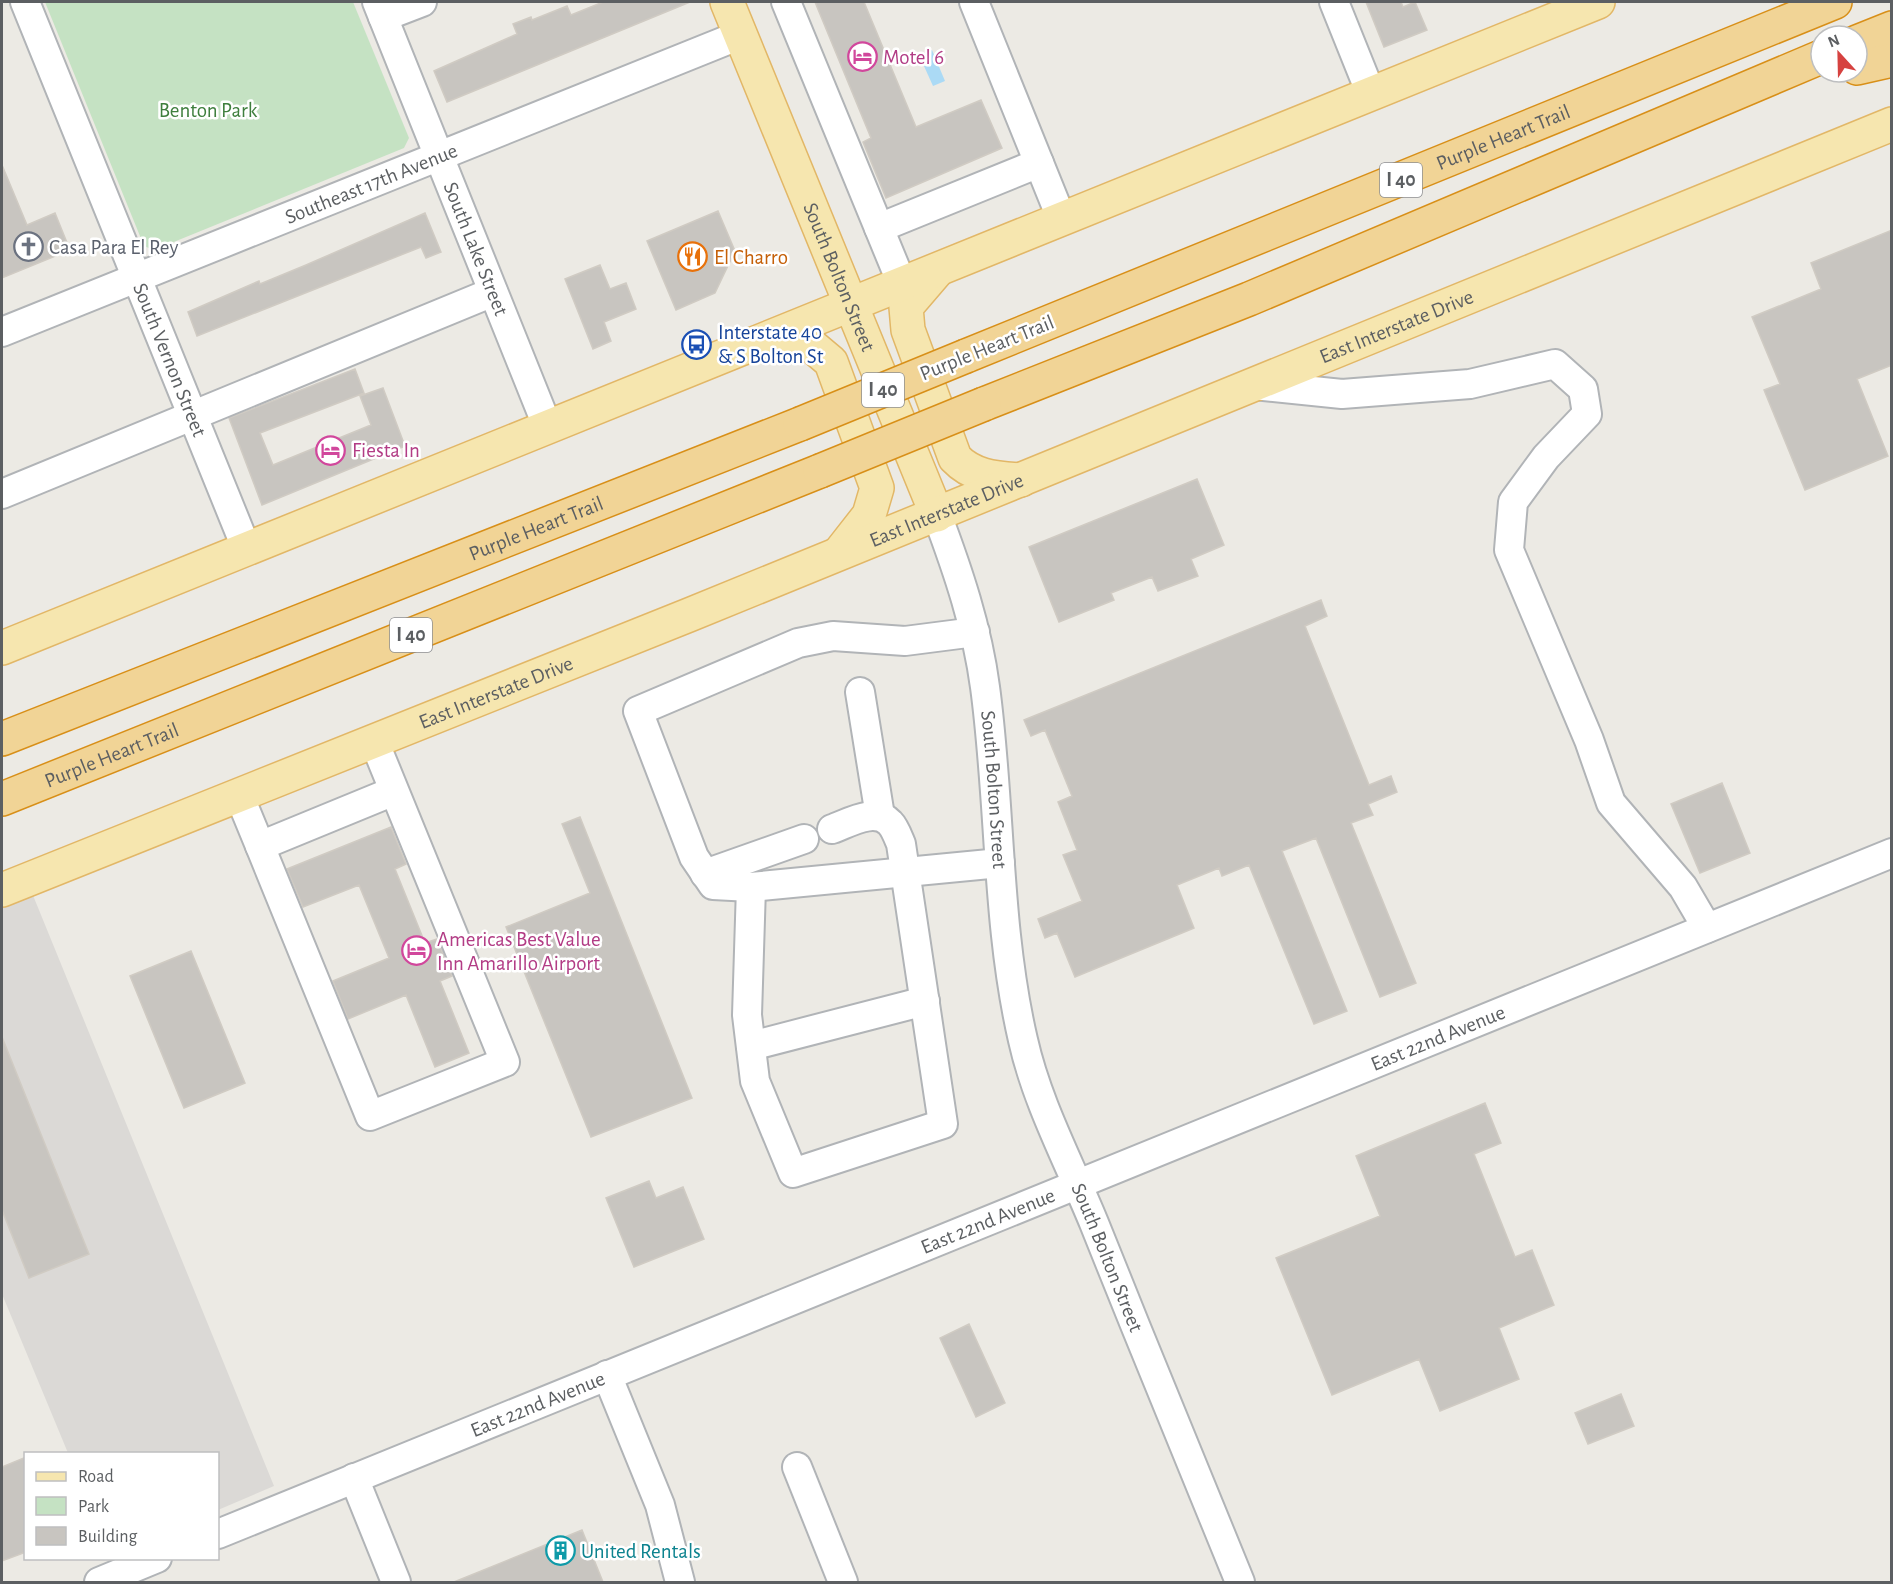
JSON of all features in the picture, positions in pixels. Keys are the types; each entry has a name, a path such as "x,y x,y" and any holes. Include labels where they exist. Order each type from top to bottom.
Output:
{"highway":[{"path":"1731,44 1796,2"},
{"name":"Purple Heart Trail","path":"10,735 800,423 1836,2"},
{"path":"1869,37 1892,28"},
{"path":"1869,65 1892,60"},
{"name":"Purple Heart Trail","path":"2,799 1249,299 1809,62"},
{"path":"1724,98 1809,79"}],"main road":[{"name":"South Bolton Street","path":"727,2 937,514"},
{"path":"2,648 1598,2"},
{"name":"East Interstate Drive","path":"2,890 1021,480 1892,124"},
{"path":"937,270 906,307 908,330 955,458 966,470 991,478 1021,480"},
{"path":"761,342 787,341 812,346 831,362 877,488 869,515 839,553"}],"street":[{"path":"2,11 25,2"},
{"name":"South Vernon Street","path":"25,2 247,550"},
{"path":"380,9 422,2"},
{"path":"786,2 902,284"},
{"path":"974,2 1062,220"},
{"path":"1334,2 1371,94"},
{"name":"South Lake Street","path":"380,9 548,428"},
{"name":"Southeast 17th Avenue","path":"2,332 740,35"},
{"path":"879,228 1039,163"},
{"path":"2,494 493,292"},
{"path":"1254,385 1342,394 1470,384 1555,364 1583,389 1587,414 1546,457 1513,502 1509,550 1589,740 1611,803 1683,887 1707,928"},
{"name":"South Bolton Street","path":"937,514 959,575 975,632 985,687 1011,978 1023,1042 1043,1105 1078,1183 1240,1582"},
{"path":"975,632 905,641 866,636 833,636 798,643 638,711 694,857 713,885 751,887 1000,862"},
{"path":"860,692 880,816"},
{"path":"239,795 370,1116 505,1062 374,741"},
{"path":"260,846 394,791"},
{"path":"751,887 747,1015 755,1081 793,1173 943,1124 902,844 891,823 880,816 864,817 832,829"},
{"path":"705,874 804,839"},
{"name":"East 22nd Avenue","path":"219,1534 1892,853"},
{"path":"751,1046 925,1001"},
{"path":"607,1375 660,1505 680,1582"},
{"path":"797,1467 843,1582"},
{"path":"354,1478 396,1582"},
{"path":"99,1582 152,1560"}],"shaded area":[{"path":"30,888 274,1486 219,1510 219,1452 68,1452 2,1294 2,899"}],"green space":[{"name":"Benton Park","path":"45,2 353,2 409,138 404,148 154,250 144,246"}],"water":[{"path":"932,50 945,81 933,86 919,55"}],"building":[{"path":"603,2 690,2 447,102 434,71 517,34 513,24 531,17 532,20 567,6 571,15"},
{"name":"Motel 6","path":"815,2 864,2 916,127 981,100 1002,148 886,198 863,142 871,138"},
{"path":"1366,2 1401,2 1403,7 1415,2 1427,30 1384,47"},
{"path":"2,165 27,225 55,213 70,250 2,278"},
{"name":"El Charro","path":"718,211 735,251 715,293 676,310 647,241"},
{"path":"425,213 441,252 426,258 421,247 197,336 188,312 259,281 260,284 306,265"},
{"path":"1892,230 1892,365 1857,379 1888,456 1805,490 1764,390 1780,384 1752,317 1821,289 1811,263"},
{"path":"600,265 610,289 626,283 636,309 604,322 611,341 593,349 565,279"},
{"path":"355,369 364,393 260,433 273,465 371,425 360,396 383,388 405,446 262,505 229,418"},
{"path":"1197,479 1224,545 1191,559 1198,576 1158,591 1152,577 1111,593 1114,600 1059,622 1029,547"},
{"path":"1321,600 1327,616 1305,626 1369,785 1391,776 1397,792 1368,804 1373,815 1351,823 1416,983 1380,997 1316,838 1282,851 1347,1011 1314,1024 1249,865 1222,876 1219,868 1177,885 1194,928 1075,977 1057,933 1045,938 1038,919 1082,901 1063,855 1077,850 1058,802 1072,796 1045,730 1031,736 1024,720"},
{"path":"1722,783 1750,853 1700,873 1671,804"},
{"path":"580,817 692,1098 591,1137 506,927 590,893 562,824"},
{"name":"Americas Best Value Inn Amarillo Airport","path":"391,827 406,864 395,869 425,943 437,939 452,976 440,981 469,1053 435,1067 406,995 348,1019 333,981 389,958 359,885 303,907 287,869"},
{"path":"191,951 245,1083 184,1108 130,976"},
{"path":"2,1037 89,1254 29,1278 2,1210"},
{"path":"1485,1103 1501,1143 1474,1154 1515,1257 1532,1250 1554,1305 1499,1328 1519,1379 1440,1411 1419,1359 1332,1395 1276,1258 1380,1216 1356,1156"},
{"path":"649,1181 656,1198 683,1187 704,1239 634,1267 606,1198"},
{"path":"969,1324 1005,1403 976,1417 940,1338"},
{"path":"1621,1394 1634,1426 1588,1444 1575,1413"},
{"path":"24,1458 24,1553 2,1561 2,1467"},
{"name":"United Rentals","path":"582,1530 603,1582 454,1582"}],"place":[{"name":"Motel 6","path":"862,57"},
{"name":"Casa Para El Rey","path":"28,247"},
{"name":"El Charro","path":"693,257"},
{"name":"Interstate 40 & S Bolton St","path":"697,344"},
{"name":"Fiesta In","path":"331,450"},
{"name":"Americas Best Value Inn Amarillo Airport","path":"416,951"},
{"name":"United Rentals","path":"560,1551"}]}
